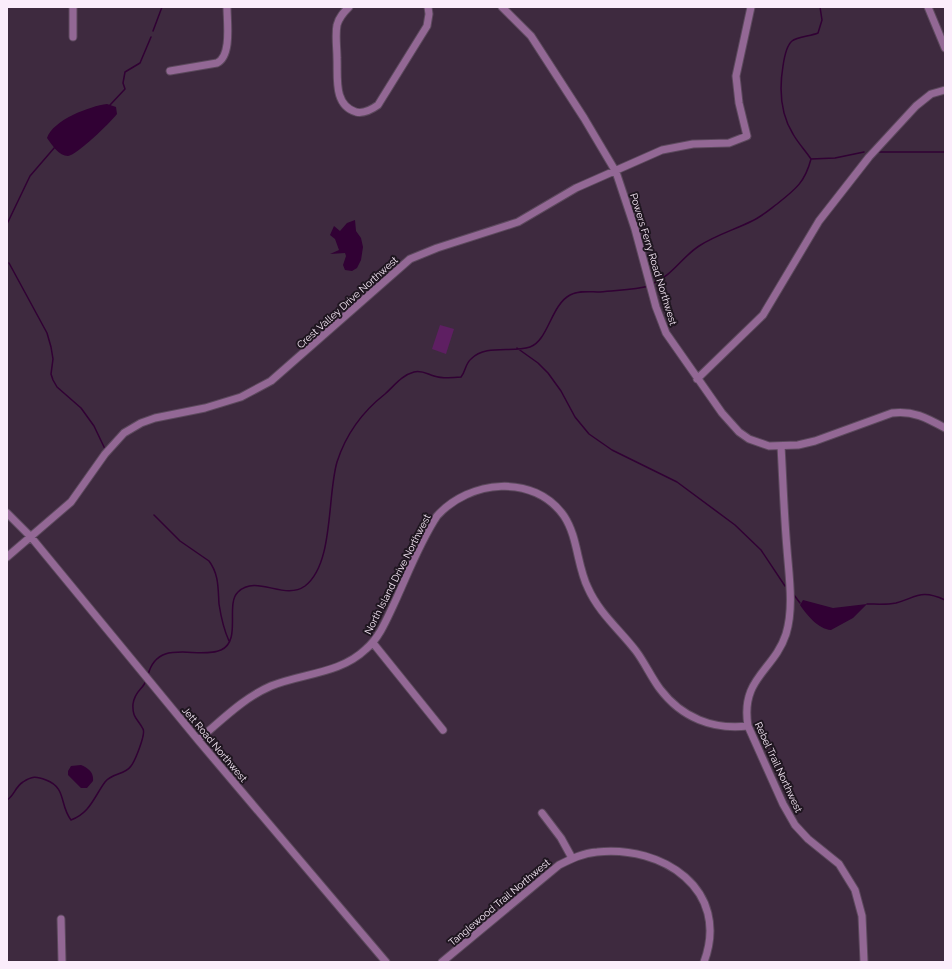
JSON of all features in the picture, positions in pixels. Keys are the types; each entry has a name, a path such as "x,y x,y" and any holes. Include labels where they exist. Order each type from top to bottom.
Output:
{"street":[{"path":"73,7 73,37"},
{"path":"170,71 222,61 227,51 227,7"},
{"path":"349,7 339,20 336,32 338,92 347,108 359,112 372,109 378,105 427,26 429,14 428,7"},
{"name":"Powers Ferry Road Northwest","path":"502,7 531,36 584,118 616,172 635,229 651,292 666,333 722,413 739,432 759,443 781,446 815,442 892,413 902,412 926,418 945,428"},
{"name":"Crest Valley Drive Northwest","path":"7,557 72,502 105,454 129,429 155,418 220,404 258,389 271,381 410,259 437,248 518,222 576,188 616,172 652,154 671,148 693,144 729,143 747,136 739,103 736,76 751,7"},
{"path":"928,7 945,48"},
{"path":"697,379 763,315 819,222 874,152 916,106 931,94 945,90"},
{"name":"Rebel Trail Northwest","path":"781,446 789,583 788,623 783,641 752,687 746,705 748,726 783,804 795,825 808,839 839,864 855,890 862,916 864,962"},
{"name":"North Island Drive Northwest","path":"198,740 237,707 257,693 283,682 342,665 358,656 373,643 384,626 432,525 444,508 459,497 477,490 500,486 523,488 547,499 564,517 573,536 583,576 593,598 604,615 636,651 669,700 686,714 705,723 728,727 748,726"},
{"name":"Jett Road Northwest","path":"7,513 31,537 198,740 386,962"},
{"path":"373,643 443,730"},
{"path":"542,813 561,838 572,858"},
{"name":"Tanglewood Trail Northwest","path":"442,962 548,872 572,858 596,852 617,852 652,858 677,869 686,877 700,894 708,915 710,940 704,962"},
{"path":"61,919 62,962"}],"shaded area":[{"path":"107,104 116,107 117,114 93,138 72,155 65,156 56,150 47,138 51,131 64,120 82,111"},
{"path":"355,220 356,231 361,238 363,247 361,260 357,268 352,271 345,270 343,265 346,256 345,253 330,254 339,250 335,239 330,235 334,226 340,231 347,223"},
{"path":"440,325 454,329 446,354 432,349"},
{"path":"803,600 833,608 867,604 853,618 831,630 822,627 809,617 800,605"},
{"path":"81,765 88,769 93,775 93,781 87,788 81,788 68,775 68,771 71,766"}],"waterway":[{"path":"153,31 162,7"},
{"path":"652,284 659,281 699,246 762,215 789,194 803,179 811,159 795,137 785,118 781,84 784,60 788,46 797,38 818,33 822,20 820,7"},
{"path":"110,105 125,89 123,83 125,72 140,63 151,37"},
{"path":"7,224 30,176 55,147"},
{"path":"811,159 835,158 864,152"},
{"path":"879,152 945,152"},
{"path":"9,263 47,333 53,359 51,374 53,380 57,387 81,408 94,426 105,449"},
{"path":"148,675 153,663 160,656 179,652 211,652 221,650 227,645 231,639 234,598 238,592 245,587 262,586 288,591 297,590 305,586 314,576 321,562 325,546 334,476 337,462 345,442 356,424 369,408 402,378 410,373 417,372 422,372 441,378 461,377 469,361 477,354 491,350 523,349 530,347 536,343 546,331 558,306 573,293 600,292 649,286"},
{"path":"517,348 538,363 548,373 561,391 575,417 589,434 612,450 677,482 735,525 761,550 785,586"},
{"path":"154,515 180,541 209,561 215,571 219,604 229,641"},
{"path":"794,595 800,603"},
{"path":"867,604 896,603 919,595 930,595 945,600"},
{"path":"7,800 20,784 37,777 53,783 57,787 62,797 67,814 71,820 83,813 91,804 105,782 111,777 128,769 135,759 142,742 144,732 134,715 133,704 137,693 146,680"}]}
